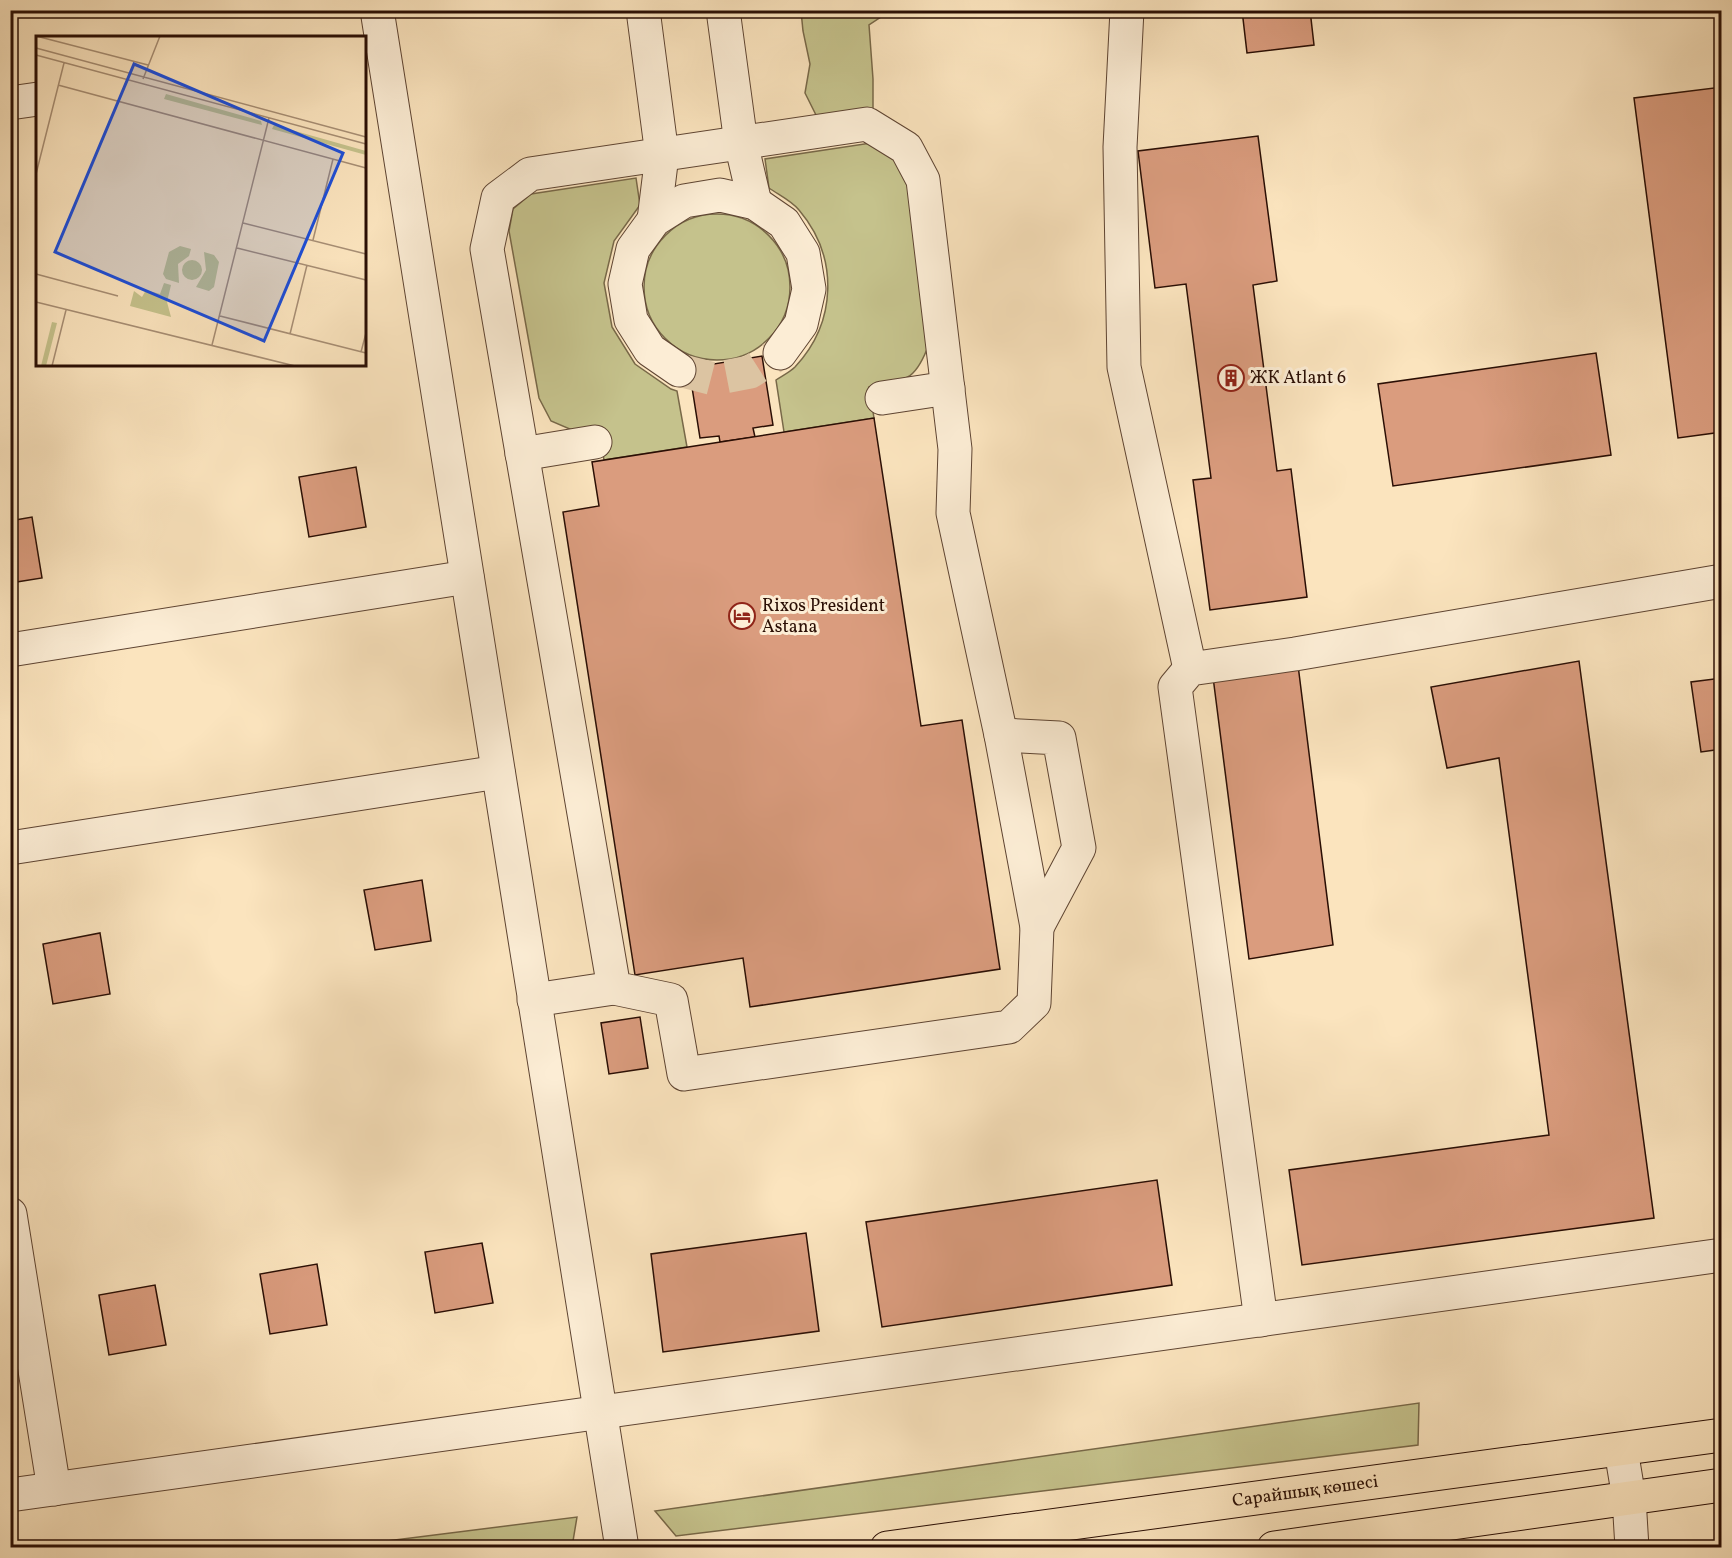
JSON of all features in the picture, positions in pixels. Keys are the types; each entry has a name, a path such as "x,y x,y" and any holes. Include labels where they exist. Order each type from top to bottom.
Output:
{"main road":[{"name":"Сарайшық көшесі","path":"887,1548 1722,1435"},
{"path":"1274,1548 1722,1485"}],"street":[{"path":"378,10 374,46 467,577 622,1548"},
{"path":"643,10 662,155 654,220"},
{"path":"723,10 741,143 755,203"},
{"path":"1127,10 1120,147 1124,366 1190,669"},
{"path":"10,104 36,99"},
{"path":"534,1000 614,988 671,1000 684,1074 1009,1027 1034,1003 1037,927 1001,735 953,513 956,448 923,180 906,148 867,124 530,174 498,198 487,249 614,988"},
{"path":"680,370 650,350 631,320 625,285 633,249 654,220 684,201 720,195 755,203 784,223 803,253 809,289 801,324 780,353"},
{"path":"882,398 948,388"},
{"path":"522,454 595,442"},
{"path":"10,650 467,577"},
{"path":"1261,1320 1175,687 1190,669 1295,654 1722,581"},
{"path":"1001,735 1059,738 1079,848 1037,927"},
{"path":"10,848 498,772"},
{"path":"10,1214 54,1489"},
{"path":"10,1495 1722,1255"},
{"path":"1621,1450 1629,1498 1632,1548"}],"shaded area":[{"path":"801,11 890,11 869,25 873,114 816,115 805,93 810,64"},
{"path":"871,143 908,169 929,344 919,366 908,377 892,383 869,387 874,418 784,432 776,380 795,367 809,349 819,330 828,289 821,248 812,228 799,210 769,188 765,159"},
{"path":"636,178 640,205 614,241 604,283 612,327 635,364 677,391 687,447 604,460 599,430 579,433 551,421 539,398 509,231 513,209 531,194"},
{"path":"717,214 731,215 745,220 758,226 769,235 778,246 784,259 789,273 789,301 784,315 778,328 769,339 758,348 745,354 731,359 717,360 703,359 689,354 676,348 665,339 656,328 650,315 645,301 644,287 645,273 650,259 656,246 665,235 676,226 689,220 703,215"},
{"path":"1419,1403 1418,1445 676,1536 655,1511"},
{"path":"577,1517 572,1547 339,1547"}],"building":[{"path":"1242,10 1310,10 1314,45 1247,53"},
{"path":"1722,87 1722,432 1678,438 1634,98"},
{"name":"ЖК Atlant 6","path":"1258,136 1277,281 1253,285 1277,471 1291,469 1307,597 1210,610 1193,480 1211,478 1186,284 1155,288 1138,151"},
{"path":"1596,353 1611,455 1393,486 1378,384"},
{"path":"762,356 773,425 753,428 755,437 720,442 719,436 700,438 689,368"},
{"name":"Rixos President Astana","path":"874,418 921,726 962,720 1000,969 750,1007 743,958 635,975 563,512 599,506 592,462"},
{"path":"356,467 366,527 309,537 299,477"},
{"path":"32,517 42,578 10,583 10,521"},
{"path":"1579,661 1654,1218 1302,1265 1289,1170 1549,1135 1499,758 1447,768 1431,687"},
{"path":"1298,665 1333,945 1249,959 1213,677"},
{"path":"1722,678 1722,749 1701,752 1691,682"},
{"path":"422,880 431,941 375,950 364,890"},
{"path":"100,933 110,994 53,1004 43,944"},
{"path":"640,1017 648,1068 609,1074 601,1023"},
{"path":"1157,1180 1172,1285 882,1327 866,1222"},
{"path":"806,1233 819,1331 663,1352 651,1254"},
{"path":"482,1243 493,1303 435,1313 425,1252"},
{"path":"317,1264 327,1325 270,1334 260,1274"},
{"path":"155,1285 166,1345 109,1355 99,1295"}],"tunnel":[{"path":"679,370 714,379 750,372 780,353"}],"place":[{"name":"ЖК Atlant 6","path":"1231,378"},
{"name":"Rixos President Astana","path":"742,616"}]}
